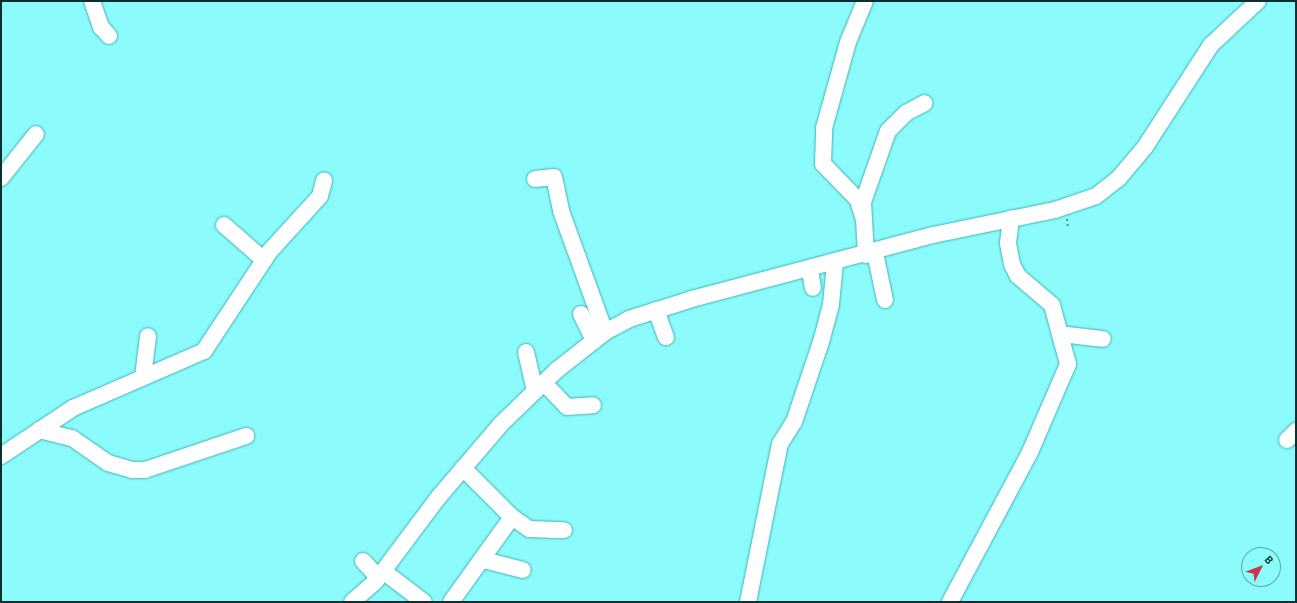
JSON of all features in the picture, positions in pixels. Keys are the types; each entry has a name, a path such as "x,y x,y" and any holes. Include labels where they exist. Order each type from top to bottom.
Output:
{"street":[{"path":"92,1 101,27 109,36"},
{"path":"865,1 848,42 824,128 823,164 858,200 864,220 870,254 885,300"},
{"path":"355,601 381,574 463,468 539,387 599,336 656,310 1010,218 1086,201 1118,180 1145,147 1210,45 1258,1"},
{"path":"864,220 863,202 868,184 888,131 906,113 925,103"},
{"path":"1,178 36,134"},
{"path":"535,179 554,177 561,211 599,336"},
{"path":"1,456 73,408 204,352 264,260 320,196 324,181"},
{"path":"950,602 1030,452 1066,374 1068,364 1052,305 1018,276 1012,264 1008,243 1010,218"},
{"path":"224,225 264,260"},
{"path":"748,602 780,444 794,422 820,342 831,304 835,263"},
{"path":"810,270 813,288"},
{"path":"656,310 666,337"},
{"path":"581,314 599,336"},
{"path":"1060,334 1103,339"},
{"path":"143,377 148,336"},
{"path":"526,352 539,387 566,407 593,405"},
{"path":"39,430 72,438 108,463 132,470 145,470 246,436"},
{"path":"463,468 512,517 535,531 564,530"},
{"path":"451,602 484,560 512,517"},
{"path":"484,560 523,570"},
{"path":"363,561 424,602"}]}
